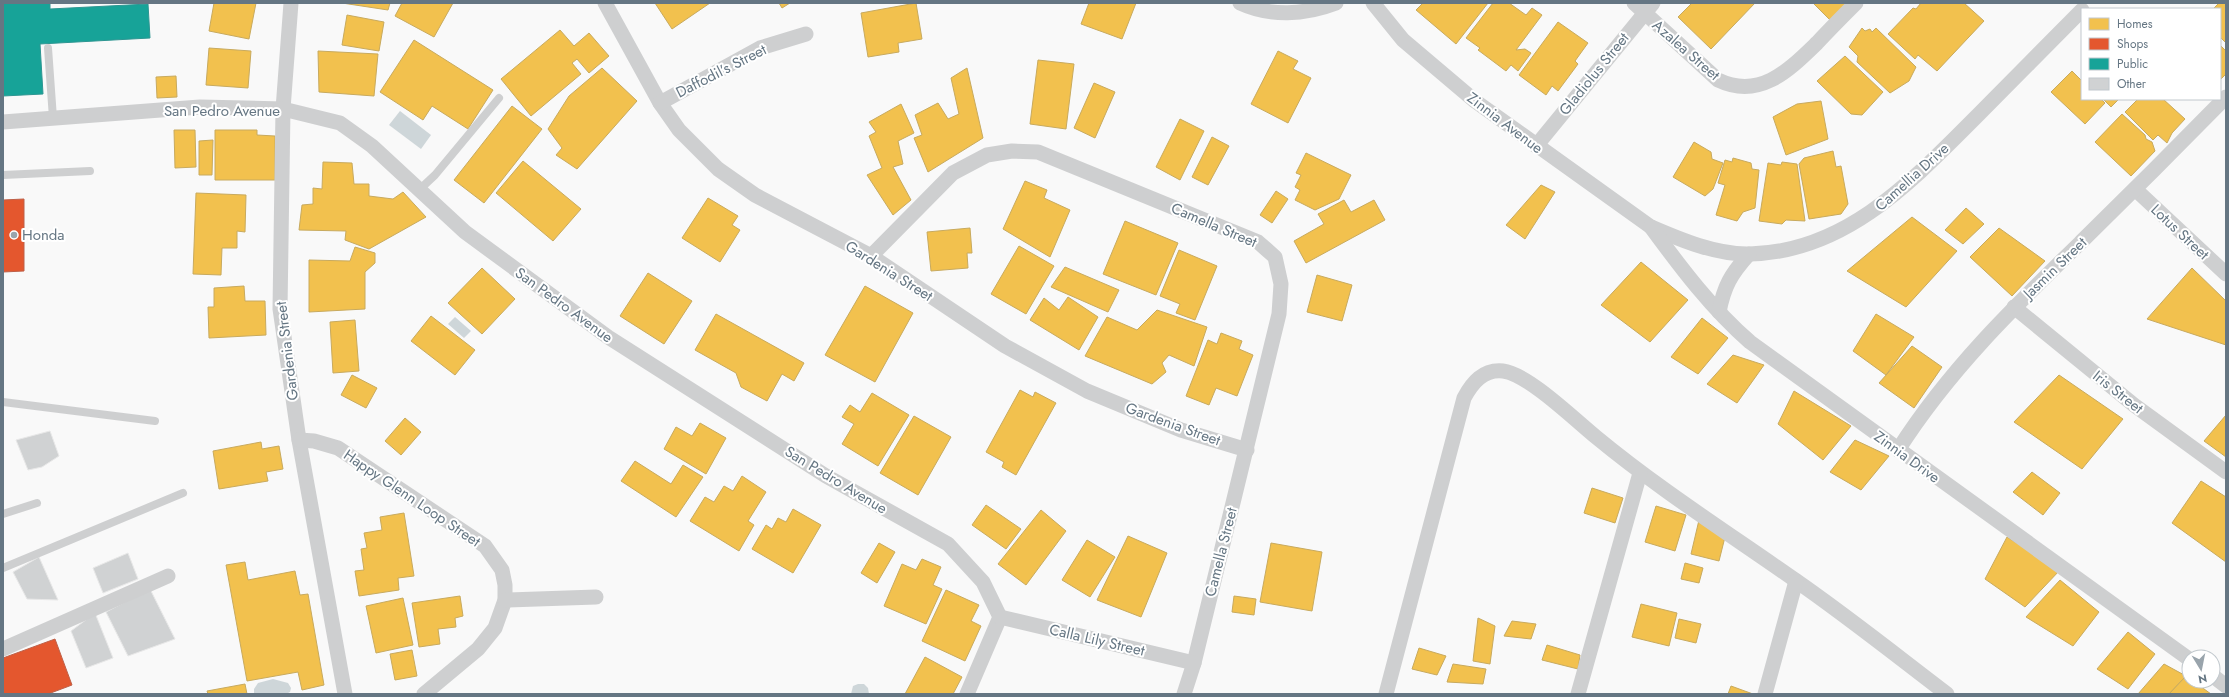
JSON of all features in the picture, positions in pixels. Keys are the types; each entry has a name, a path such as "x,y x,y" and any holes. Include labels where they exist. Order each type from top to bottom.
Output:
{"street":[{"name":"Gardenia Street","path":"291,3 282,109 280,309 299,440 345,694"},
{"name":"Gardenia Street","path":"605,3 660,103 680,130 718,169 756,195 871,256 1005,346 1087,391 1181,430 1247,450"},
{"path":"1240,3 1270,12 1299,13 1336,3"},
{"name":"Zinnia Avenue","path":"1374,3 1404,40 1475,101 1651,227"},
{"name":"Azalea Street","path":"1643,6 1718,80 1728,85 1745,87 1761,84 1777,78 1791,69 1856,3"},
{"name":"Gladiolus Street","path":"1536,146 1643,6"},
{"name":"Camellia Drive","path":"1651,227 1690,242 1718,250 1749,254 1779,252 1806,245 1844,230 1881,207 1918,174 2081,10"},
{"name":"Daffodil’s Street","path":"660,103 760,48 806,34"},
{"name":"Jasmin Street","path":"1898,450 1939,390 2014,308 2226,97"},
{"name":"San Pedro Avenue","path":"3,122 200,107 282,109 340,123 372,146 465,232 608,337 826,476 948,544 983,582 1000,616"},
{"name":"Camella Street","path":"871,256 953,173 987,155 1012,151 1038,152 1258,242 1275,257 1281,284 1279,314 1247,450 1194,662 1184,694"},
{"name":"Lotus Street","path":"2135,189 2226,274"},
{"name":"Zinnia Drive","path":"1651,227 1693,284 1735,329 1762,351 2181,653"},
{"path":"1719,312 1726,284 1732,273 1749,254"},
{"name":"Iris Street","path":"2014,308 2134,405 2226,472"},
{"path":"1386,694 1464,398 1470,386 1480,376 1492,372 1503,371 1527,381 1640,473 1796,581 1947,694"},
{"name":"Happy Glenn Loop Street","path":"299,440 314,441 338,448 485,546 502,570 505,585 505,600 500,616 486,640 424,694"},
{"path":"1578,694 1640,473"},
{"path":"3,649 168,576"},
{"path":"1765,694 1796,581"},
{"path":"505,600 596,597"},
{"path":"967,694 1000,616"},
{"name":"Calla Lily Street","path":"1000,616 1194,662"}],"lane":[{"path":"48,48 53,118"},
{"path":"419,190 435,175 499,98"},
{"path":"3,175 90,171"},
{"path":"3,402 154,421"},
{"path":"3,568 183,493"},
{"path":"3,514 36,503"}],"shaded area":[{"path":"400,111 431,135 421,149 389,125"},
{"path":"455,317 471,331 464,338 448,324"},
{"path":"273,679 288,683 291,688 290,692 286,694 254,694 254,689 258,683"},
{"path":"864,684 868,688 869,694 851,694 853,686"}],"building: Homes":[{"path":"214,3 256,3 249,39 209,31"},
{"path":"342,3 390,3 388,10"},
{"path":"402,3 453,3 434,37 395,16"},
{"path":"655,3 710,3 672,29"},
{"path":"779,3 790,3 782,8"},
{"path":"916,3 922,39 898,43 899,52 868,57 861,13"},
{"path":"1089,3 1136,3 1122,39 1081,24"},
{"path":"1423,3 1488,3 1456,44 1416,10"},
{"path":"1493,3 1509,3 1526,15 1532,8 1542,15 1516,50 1525,49 1531,53 1518,71 1511,65 1506,71 1478,50 1480,48 1466,38"},
{"path":"1692,3 1755,3 1711,49 1678,17"},
{"path":"1813,3 1852,3 1832,22"},
{"path":"1921,3 1964,3 1984,21 1937,71 1918,55 1915,59 1888,34 1913,8 1916,9"},
{"path":"2219,3 2226,3 2226,43 2221,38 2221,8 2214,8"},
{"path":"347,15 384,22 379,51 342,45"},
{"path":"1558,22 1588,43 1575,61 1578,64 1558,91 1552,86 1546,95 1519,75"},
{"path":"1862,28 1865,31 1870,29 1872,32 1876,28 1916,67 1909,81 1890,93 1857,62 1858,56 1849,47"},
{"path":"560,30 574,46 589,33 609,56 589,73 577,59 572,63 581,74 531,116 501,79"},
{"path":"414,40 493,90 468,129 432,106 423,120 380,92"},
{"path":"2221,46 2226,51 2226,74 2221,79"},
{"path":"209,48 251,51 248,88 206,85"},
{"path":"318,51 378,54 374,96 319,92"},
{"path":"1278,51 1298,61 1293,69 1311,78 1288,123 1251,104"},
{"path":"1845,56 1883,92 1862,115 1851,114 1817,81"},
{"path":"1038,60 1074,64 1066,129 1030,124"},
{"path":"602,68 637,101 577,169 556,155 562,148 548,129 569,96"},
{"path":"967,68 983,138 928,172 914,138 922,135 915,115 938,103 948,119 959,114 951,78"},
{"path":"2072,71 2081,80 2081,100 2102,100 2105,103 2085,124 2051,92"},
{"path":"176,76 177,97 157,98 156,77"},
{"path":"1094,83 1115,92 1095,138 1074,128"},
{"path":"2104,100 2118,100 2111,107"},
{"path":"2137,100 2164,100 2185,119 2172,133 2167,143 2158,135 2153,140 2125,112"},
{"path":"1821,101 1828,139 1786,155 1773,117 1797,104"},
{"path":"901,104 914,133 898,141 903,164 893,167 911,200 893,215 867,175 882,168 869,136 876,132 869,122"},
{"path":"512,106 542,129 484,203 454,180"},
{"path":"2122,114 2145,135 2146,139 2152,142 2155,151 2131,176 2095,142"},
{"path":"1180,119 1204,131 1180,180 1156,167"},
{"path":"174,130 195,130 196,167 175,168"},
{"path":"215,130 257,130 257,135 275,136 275,180 215,180"},
{"path":"1212,137 1229,146 1208,185 1192,177"},
{"path":"213,140 212,175 199,175 199,141"},
{"path":"1694,142 1711,152 1712,159 1723,163 1713,189 1705,196 1673,177"},
{"path":"1833,151 1836,167 1841,166 1848,204 1841,214 1809,219 1799,164 1804,158"},
{"path":"1306,153 1351,175 1339,199 1315,210 1295,200 1300,190 1295,187 1301,175 1296,173"},
{"path":"1733,158 1751,163 1752,169 1759,170 1755,208 1743,212 1737,221 1716,215 1725,185 1718,183 1725,160 1732,162"},
{"path":"523,161 581,209 553,241 496,193"},
{"path":"323,162 352,163 354,184 369,184 369,196 393,199 403,192 426,217 369,249 345,240 346,231 299,230 302,205 313,204 313,188 322,189"},
{"path":"1782,162 1797,164 1805,221 1786,220 1782,224 1759,221 1768,163 1781,165"},
{"path":"1025,181 1047,190 1044,198 1070,210 1050,257 1003,229"},
{"path":"1541,185 1555,192 1525,239 1506,225"},
{"path":"1276,191 1288,199 1272,223 1260,215"},
{"path":"196,193 246,195 245,232 237,231 237,248 222,248 221,275 193,274"},
{"path":"708,198 738,216 732,225 740,230 720,262 682,238"},
{"path":"1344,200 1351,212 1374,200 1385,220 1306,263 1294,241 1324,224 1318,214"},
{"path":"1966,208 1984,224 1963,244 1945,230"},
{"path":"1912,217 1957,251 1906,307 1847,271"},
{"path":"1125,221 1178,243 1156,295 1103,274"},
{"path":"970,228 972,253 967,253 968,268 931,271 927,232"},
{"path":"1999,228 2045,261 2012,296 1970,257"},
{"path":"1019,246 1054,266 1026,314 991,294"},
{"path":"355,247 375,253 375,263 365,272 365,309 309,312 309,260 350,261"},
{"path":"1179,250 1217,266 1195,320 1176,313 1180,304 1160,296"},
{"path":"1641,262 1688,300 1650,342 1601,305"},
{"path":"1065,267 1119,290 1108,312 1051,287"},
{"path":"482,268 515,299 482,334 448,303"},
{"path":"2192,268 2226,301 2226,345 2147,319"},
{"path":"648,273 692,301 664,344 620,316"},
{"path":"1317,275 1352,285 1342,321 1307,312"},
{"path":"244,286 245,301 265,301 266,335 209,338 208,307 214,307 214,288"},
{"path":"865,286 913,313 875,382 825,355"},
{"path":"1068,297 1098,317 1079,350 1030,320 1044,298 1059,310"},
{"path":"1157,310 1207,327 1194,366 1169,355 1162,363 1166,372 1152,384 1085,356 1107,317 1137,330"},
{"path":"716,314 804,363 794,381 782,374 767,401 741,387 736,373 695,350"},
{"path":"1876,314 1914,337 1886,375 1853,351"},
{"path":"431,316 475,350 455,375 411,341"},
{"path":"1702,318 1728,338 1698,374 1671,357"},
{"path":"355,320 359,371 333,373 330,322"},
{"path":"1221,333 1242,341 1239,349 1253,355 1237,396 1216,388 1209,405 1186,396 1208,340 1217,344"},
{"path":"1912,346 1942,367 1914,408 1879,383"},
{"path":"1733,355 1764,365 1737,403 1707,384"},
{"path":"352,375 377,388 366,408 341,395"},
{"path":"2059,375 2123,419 2082,469 2014,422"},
{"path":"1020,390 1033,397 1035,392 1056,403 1016,475 1002,467 1004,462 986,452"},
{"path":"1794,391 1851,426 1823,460 1778,424"},
{"path":"872,393 909,415 878,466 842,444 854,424 842,417 850,405 860,412"},
{"path":"2226,415 2226,457 2204,441"},
{"path":"914,416 951,437 918,495 880,473"},
{"path":"405,418 421,432 401,455 385,441"},
{"path":"700,423 726,438 706,474 664,449 676,427 692,436"},
{"path":"1855,440 1889,456 1861,490 1830,472"},
{"path":"261,442 262,449 279,446 283,469 266,472 268,481 219,489 213,451"},
{"path":"635,461 671,484 683,465 703,477 676,517 621,481"},
{"path":"2032,472 2060,493 2043,515 2013,492"},
{"path":"742,476 766,492 748,521 754,525 739,551 690,521 705,497 714,502 724,486 733,491"},
{"path":"2201,481 2226,497 2226,562 2172,523"},
{"path":"1592,488 1623,498 1615,523 1584,513"},
{"path":"986,505 1021,529 1006,549 972,525"},
{"path":"1656,506 1686,515 1675,551 1645,542"},
{"path":"793,509 821,525 793,573 752,549 766,525 772,529 778,518 786,522"},
{"path":"1041,510 1066,531 1026,585 998,564"},
{"path":"404,513 414,576 398,578 399,590 359,596 355,571 364,570 361,549 367,548 364,533 382,530 380,517"},
{"path":"1699,520 1725,537 1719,561 1691,554"},
{"path":"1128,536 1167,553 1141,617 1097,600"},
{"path":"2007,537 2060,570 2025,607 1985,579"},
{"path":"1087,540 1115,557 1090,597 1062,580"},
{"path":"879,543 895,552 877,583 861,573"},
{"path":"1271,543 1322,552 1312,611 1260,602"},
{"path":"922,559 941,567 933,585 942,589 926,624 884,606 902,564 916,570"},
{"path":"245,562 248,580 295,571 300,595 308,594 324,685 302,690 298,672 247,681 226,565"},
{"path":"1685,563 1703,568 1699,583 1681,579"},
{"path":"2060,580 2099,612 2073,646 2026,617"},
{"path":"946,590 979,605 971,621 981,626 965,661 922,641"},
{"path":"460,596 463,616 455,618 456,627 438,629 440,644 419,647 412,603"},
{"path":"1234,596 1256,599 1254,615 1232,612"},
{"path":"403,598 413,645 376,653 366,606"},
{"path":"1641,604 1677,613 1669,646 1632,637"},
{"path":"1478,618 1495,626 1490,664 1473,661"},
{"path":"1679,619 1701,624 1696,643 1675,638"},
{"path":"1512,621 1536,624 1531,639 1504,636"},
{"path":"2128,632 2155,654 2128,689 2097,669"},
{"path":"1547,645 1580,655 1578,669 1542,660"},
{"path":"1419,648 1446,656 1437,675 1412,669"},
{"path":"412,650 417,676 395,680 390,654"},
{"path":"925,657 962,677 953,694 905,694"},
{"path":"1453,664 1486,669 1483,684 1447,682"},
{"path":"2164,664 2181,673 2181,681 2169,694 2138,694"},
{"path":"2181,681 2181,689 2204,689 2211,694 2169,694"},
{"path":"245,684 247,694 208,694 207,691"},
{"path":"1731,686 1753,694 1728,694"}],"building: Shops":[{"name":"Honda","path":"24,199 24,271 3,272 3,200"},
{"path":"55,639 72,685 48,694 3,694 3,658"}],"building: Public":[{"path":"3,3 50,3 50,9 148,4 150,38 40,44 43,94 3,96"}],"building: Other":[{"path":"50,431 59,456 42,467 28,470 16,440"},
{"path":"128,553 138,579 103,593 93,568"},
{"path":"39,557 58,600 27,599 13,572"},
{"path":"150,589 175,639 128,656 106,612"},
{"path":"95,613 113,658 86,668 71,631"}],"place":[{"name":"Honda","path":"14,235"}]}
